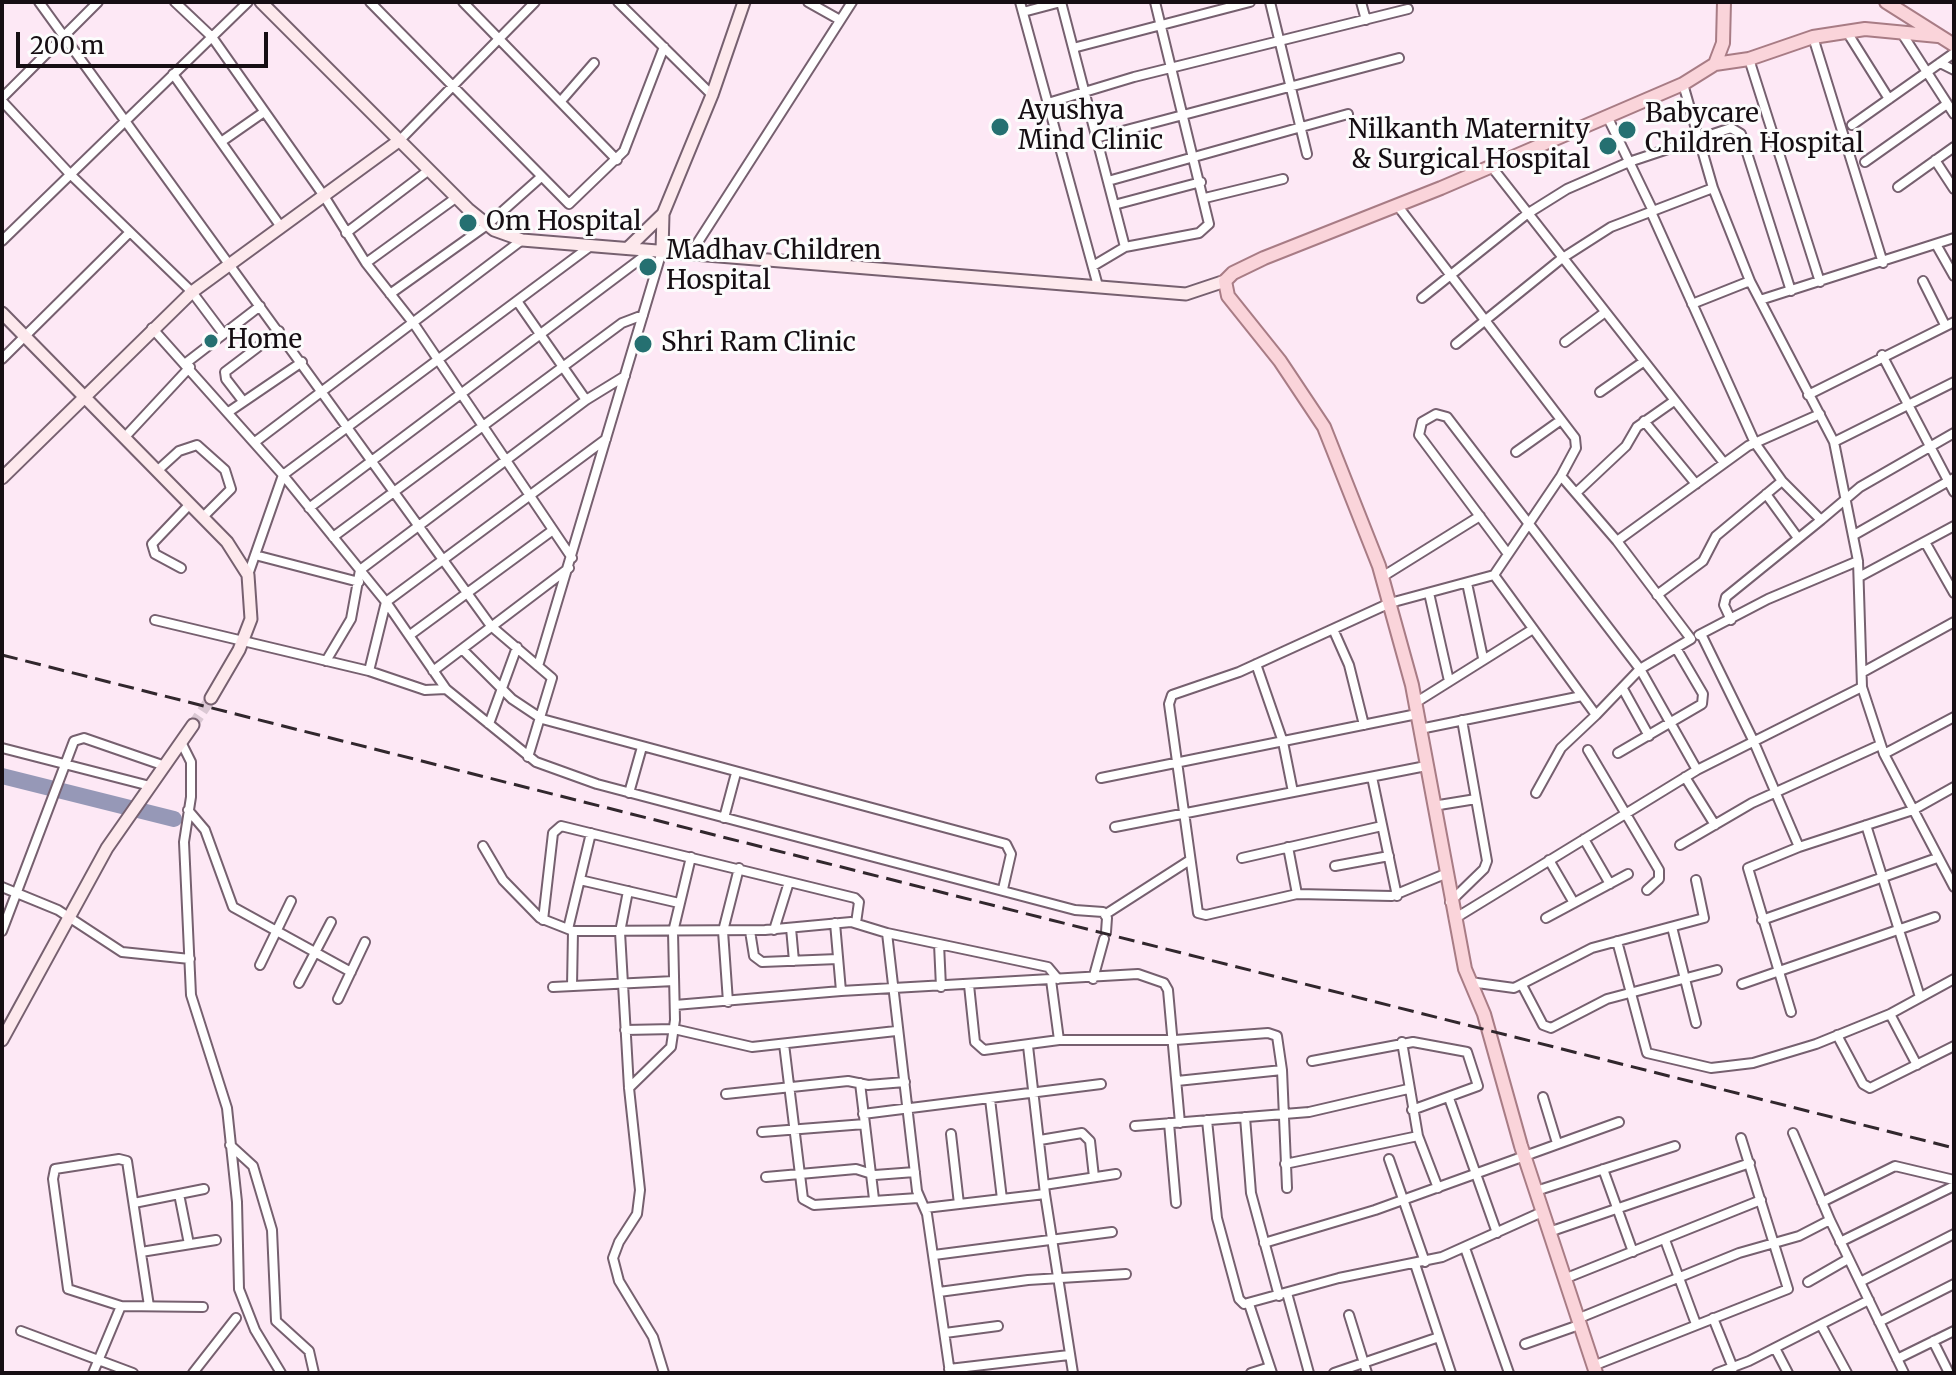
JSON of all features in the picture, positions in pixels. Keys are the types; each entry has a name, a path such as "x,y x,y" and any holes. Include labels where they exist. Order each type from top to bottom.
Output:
{"main road":[{"path":"1715,64 1723,43 1724,2"},
{"path":"1886,2 1954,45"},
{"path":"1594,1369 1524,1154 1484,1014 1469,982 1453,919 1416,709 1382,577 1324,427 1289,372 1228,296 1225,281 1233,273 1264,258 1683,84 1715,64 1749,59 1813,37 1865,29 1938,36"}],"street":[{"path":"39,2 491,626 549,674 553,683 528,757"},
{"path":"98,2 2,100 69,173 192,292 222,332"},
{"path":"175,2 212,37 324,196 366,263 414,324 504,462 553,530 571,563"},
{"path":"2,241 125,118 248,2"},
{"path":"261,2 487,225 522,240 1186,294 1225,281"},
{"path":"370,2 566,203 572,204 617,160 664,47"},
{"path":"463,2 617,160"},
{"path":"2,478 192,292 400,140 535,2"},
{"path":"618,2 712,95"},
{"path":"808,2 840,20"},
{"path":"691,253 852,2"},
{"path":"1020,2 1098,286"},
{"path":"1023,12 1061,2 1125,247"},
{"path":"1093,266 1125,247 1205,230 1209,216 1155,2"},
{"path":"1073,48 1250,2"},
{"path":"1270,2 1307,154"},
{"path":"1361,2 1366,20"},
{"path":"538,666 643,315 663,214 712,95 741,4"},
{"path":"1048,103 1171,68 1408,9"},
{"path":"1847,32 1889,99"},
{"path":"1901,32 1954,114"},
{"path":"1813,37 1883,263"},
{"path":"1852,125 1954,53"},
{"path":"1096,138 1399,58"},
{"path":"1749,59 1820,282"},
{"path":"561,101 594,63"},
{"path":"1940,63 1954,70"},
{"path":"173,74 281,227"},
{"path":"1683,84 1713,188 1750,281 1834,442 1858,561 1862,687 1882,749 1954,887"},
{"path":"1865,162 1947,104"},
{"path":"221,142 264,112"},
{"path":"1108,181 1348,114"},
{"path":"1607,116 1755,443 1782,481 1821,520"},
{"path":"1422,298 1527,214 1567,189 1629,162 1731,128 1741,134 1791,291"},
{"path":"1898,187 1954,147"},
{"path":"1935,160 1954,189"},
{"path":"1491,166 1724,463"},
{"path":"346,233 429,170"},
{"path":"390,294 487,225 541,177"},
{"path":"1205,198 1283,179"},
{"path":"1114,205 1201,182"},
{"path":"1456,344 1561,259 1611,227 1713,188"},
{"path":"366,263 457,197"},
{"path":"1397,205 1576,443 1561,476 1494,575 1390,603 1256,664 1172,695 1169,704 1196,909 1201,915 1297,894 1397,896 1445,874"},
{"path":"628,248 663,214"},
{"path":"2,359 130,232"},
{"path":"1760,300 1937,246 1954,238"},
{"path":"255,442 522,240"},
{"path":"248,575 283,475 592,245"},
{"path":"1937,246 1954,276"},
{"path":"309,508 657,251"},
{"path":"1692,304 1750,281"},
{"path":"1808,395 1950,323 1923,281"},
{"path":"517,301 586,400"},
{"path":"124,438 188,365 222,332 260,306"},
{"path":"2,313 227,542 248,575 252,608 244,641 211,698"},
{"path":"1565,342 1604,313"},
{"path":"333,537 622,323 643,315"},
{"path":"152,328 230,411 283,475 386,602 446,689 528,757 629,793 1101,913 1190,860"},
{"path":"243,401 226,379 225,372 279,331"},
{"path":"1882,355 1929,446 1951,480 1954,492"},
{"path":"230,411 302,362"},
{"path":"1600,392 1643,362"},
{"path":"326,661 351,619 360,570 586,400 625,375"},
{"path":"1834,442 1954,382"},
{"path":"1576,493 1626,446 1633,431 1674,401"},
{"path":"1508,554 1419,435 1419,425 1436,414 1447,417 1640,669 1697,770"},
{"path":"1617,541 1755,443 1820,414"},
{"path":"1516,452 1561,420"},
{"path":"1644,421 1696,484"},
{"path":"1731,620 1724,605 1726,597 1847,497 1954,433"},
{"path":"369,671 386,602 607,438"},
{"path":"157,471 179,451 197,445 225,470 231,489 203,517"},
{"path":"1561,476 1617,541 1691,639"},
{"path":"1854,535 1951,480"},
{"path":"1657,595 1703,561 1716,536 1782,481"},
{"path":"1766,494 1798,538"},
{"path":"181,568 155,554 152,544 190,504"},
{"path":"1382,577 1480,516"},
{"path":"1859,577 1954,526"},
{"path":"410,635 553,530"},
{"path":"1925,542 1954,593"},
{"path":"255,555 359,582"},
{"path":"1536,793 1561,748 1640,669 1768,599 1858,561"},
{"path":"433,671 571,563"},
{"path":"1494,575 1596,715"},
{"path":"1467,583 1483,658"},
{"path":"1429,593 1449,681"},
{"path":"155,620 369,671 425,690 446,689"},
{"path":"1863,672 1954,622"},
{"path":"1333,629 1349,665 1364,725"},
{"path":"1101,778 1364,725 1416,709 1449,681 1533,629"},
{"path":"1701,634 1753,740 1799,847"},
{"path":"489,724 517,647"},
{"path":"1618,753 1671,725 1704,700 1676,648"},
{"path":"462,649 501,688 542,719 1006,844 1011,854 1003,889"},
{"path":"1256,664 1283,742 1293,792"},
{"path":"1453,919 1697,770 1862,687"},
{"path":"1623,689 1649,736"},
{"path":"1420,729 1582,696"},
{"path":"1680,845 1775,793 1954,717"},
{"path":"1450,903 1486,865 1462,720"},
{"path":"2,1040 62,913 193,725"},
{"path":"2,931 74,741 84,738 165,766"},
{"path":"181,742 191,762 184,842 191,995 226,1101 237,1202 239,1289 255,1330 281,1373"},
{"path":"629,793 642,747"},
{"path":"2,748 150,786"},
{"path":"1588,750 1659,870 1659,879 1647,890"},
{"path":"1115,827 1426,766"},
{"path":"724,818 736,773"},
{"path":"1372,777 1397,896"},
{"path":"1685,777 1715,825"},
{"path":"1791,1012 1748,868 1799,847 1913,810 1952,792"},
{"path":"1433,806 1476,799"},
{"path":"188,810 205,830 233,907 351,972"},
{"path":"1866,825 1920,997"},
{"path":"543,920 554,829 565,826 855,898 859,902 856,923"},
{"path":"1242,858 1382,826"},
{"path":"572,986 571,930 591,833"},
{"path":"1584,839 1610,884"},
{"path":"483,846 508,886 543,920 571,930 750,931 856,923 887,933 1048,967 1055,980 1059,1040"},
{"path":"1288,847 1297,894"},
{"path":"1335,866 1389,856"},
{"path":"629,1088 668,1050 674,1029 673,932 691,857"},
{"path":"1762,920 1937,858"},
{"path":"1549,860 1574,903"},
{"path":"728,1002 723,931 739,868"},
{"path":"1546,918 1628,874"},
{"path":"580,880 679,903"},
{"path":"1469,982 1506,989 1522,985 1592,948 1704,918 1696,880"},
{"path":"774,930 789,882"},
{"path":"2,887 62,913 122,952 190,959"},
{"path":"628,891 620,932 629,1088 640,1190 637,1214 621,1238 613,1258 617,1274 653,1337 664,1373"},
{"path":"260,965 291,901"},
{"path":"1093,979 1105,936 1101,913"},
{"path":"1742,984 1935,917"},
{"path":"299,983 331,922"},
{"path":"835,923 841,991"},
{"path":"1672,927 1696,1023"},
{"path":"791,928 794,961"},
{"path":"750,931 757,960 838,959"},
{"path":"887,933 896,1031 918,1198 925,1208 934,1255 950,1371 1069,1355"},
{"path":"1617,941 1647,1053 1676,1063 1731,1068 1785,1055 1890,1014 1954,979"},
{"path":"338,999 365,942"},
{"path":"939,944 941,987"},
{"path":"1522,985 1547,1028 1607,999 1717,970"},
{"path":"675,1005 841,991 1093,979 1138,974 1164,983 1175,1040 1180,1123"},
{"path":"553,987 674,981"},
{"path":"969,985 976,1047 984,1050 1059,1040 1175,1040 1273,1033 1279,1040 1282,1070 1287,1188"},
{"path":"1890,1014 1917,1065"},
{"path":"625,1030 674,1029 747,1046 896,1031"},
{"path":"1837,1035 1866,1087 1954,1046"},
{"path":"1402,1042 1418,1136 1438,1188"},
{"path":"1312,1061 1402,1042 1418,1042 1467,1052 1478,1086 1412,1110"},
{"path":"784,1044 803,1199 814,1205 918,1198"},
{"path":"1028,1046 1057,1278 1073,1373"},
{"path":"1177,1081 1282,1070"},
{"path":"726,1094 790,1087 905,1082"},
{"path":"860,1083 874,1199"},
{"path":"863,1114 1101,1084"},
{"path":"1135,1126 1284,1115 1332,1108 1408,1089"},
{"path":"1543,1097 1557,1143"},
{"path":"1449,1098 1497,1233"},
{"path":"990,1099 1002,1199"},
{"path":"1245,1117 1251,1193 1264,1243 1309,1373"},
{"path":"1207,1120 1217,1218 1239,1299 1249,1304 1339,1278 1425,1262 1465,1248 1542,1212"},
{"path":"1264,1243 1403,1200 1619,1122"},
{"path":"1169,1123 1176,1203"},
{"path":"762,1132 865,1124"},
{"path":"1040,1140 1076,1132 1086,1136 1094,1177"},
{"path":"1793,1133 1840,1242 1904,1373"},
{"path":"951,1134 959,1204"},
{"path":"1285,1164 1418,1136"},
{"path":"1594,1369 1696,1324 1787,1292 1775,1243 1741,1138"},
{"path":"230,1145 253,1166 272,1230 276,1321 309,1351 314,1373"},
{"path":"1536,1191 1675,1146"},
{"path":"149,1306 129,1166 124,1159 60,1167 52,1173 68,1289 121,1306 203,1307"},
{"path":"1389,1159 1425,1262"},
{"path":"1549,1232 1750,1163"},
{"path":"1822,1202 1895,1166 1954,1183"},
{"path":"766,1177 856,1169 871,1174 915,1172"},
{"path":"1603,1169 1633,1252"},
{"path":"925,1208 1002,1199 1116,1174"},
{"path":"1840,1242 1954,1183"},
{"path":"134,1203 204,1189"},
{"path":"179,1194 189,1244"},
{"path":"1564,1279 1761,1200"},
{"path":"1525,1344 1739,1253 1775,1243 1830,1220"},
{"path":"934,1255 1112,1232"},
{"path":"1860,1282 1954,1234"},
{"path":"141,1252 216,1240"},
{"path":"1665,1240 1696,1324"},
{"path":"1465,1248 1509,1373"},
{"path":"1808,1282 1848,1259"},
{"path":"1415,1264 1451,1373"},
{"path":"939,1292 1057,1278 1126,1274"},
{"path":"1879,1322 1954,1284"},
{"path":"1717,1373 1775,1348 1869,1300"},
{"path":"1249,1304 1271,1370 1251,1373"},
{"path":"93,1373 121,1306"},
{"path":"1349,1315 1367,1373"},
{"path":"193,1373 236,1318"},
{"path":"1713,1318 1733,1368"},
{"path":"1821,1325 1847,1373"},
{"path":"945,1333 998,1326"},
{"path":"21,1331 133,1373"},
{"path":"1897,1359 1954,1331"},
{"path":"1334,1373 1439,1337"},
{"path":"1933,1341 1949,1373"},
{"path":"1775,1348 1788,1373"}],"waterway":[{"path":"2,776 174,819"}],"tunnel":[{"path":"193,725 211,698"}],"railway":[{"path":"2,655 1954,1148"}],"place":[{"name":"Ayushya Mind Clinic","path":"1000,127"},
{"name":"Babycare Children Hospital","path":"1627,130"},
{"name":"Nilkanth Maternity & Surgical Hospital","path":"1608,146"},
{"name":"Om Hospital","path":"468,223"},
{"name":"Madhav Children Hospital","path":"648,267"},
{"name":"Home","path":"211,341"},
{"name":"Shri Ram Clinic","path":"643,344"}]}
